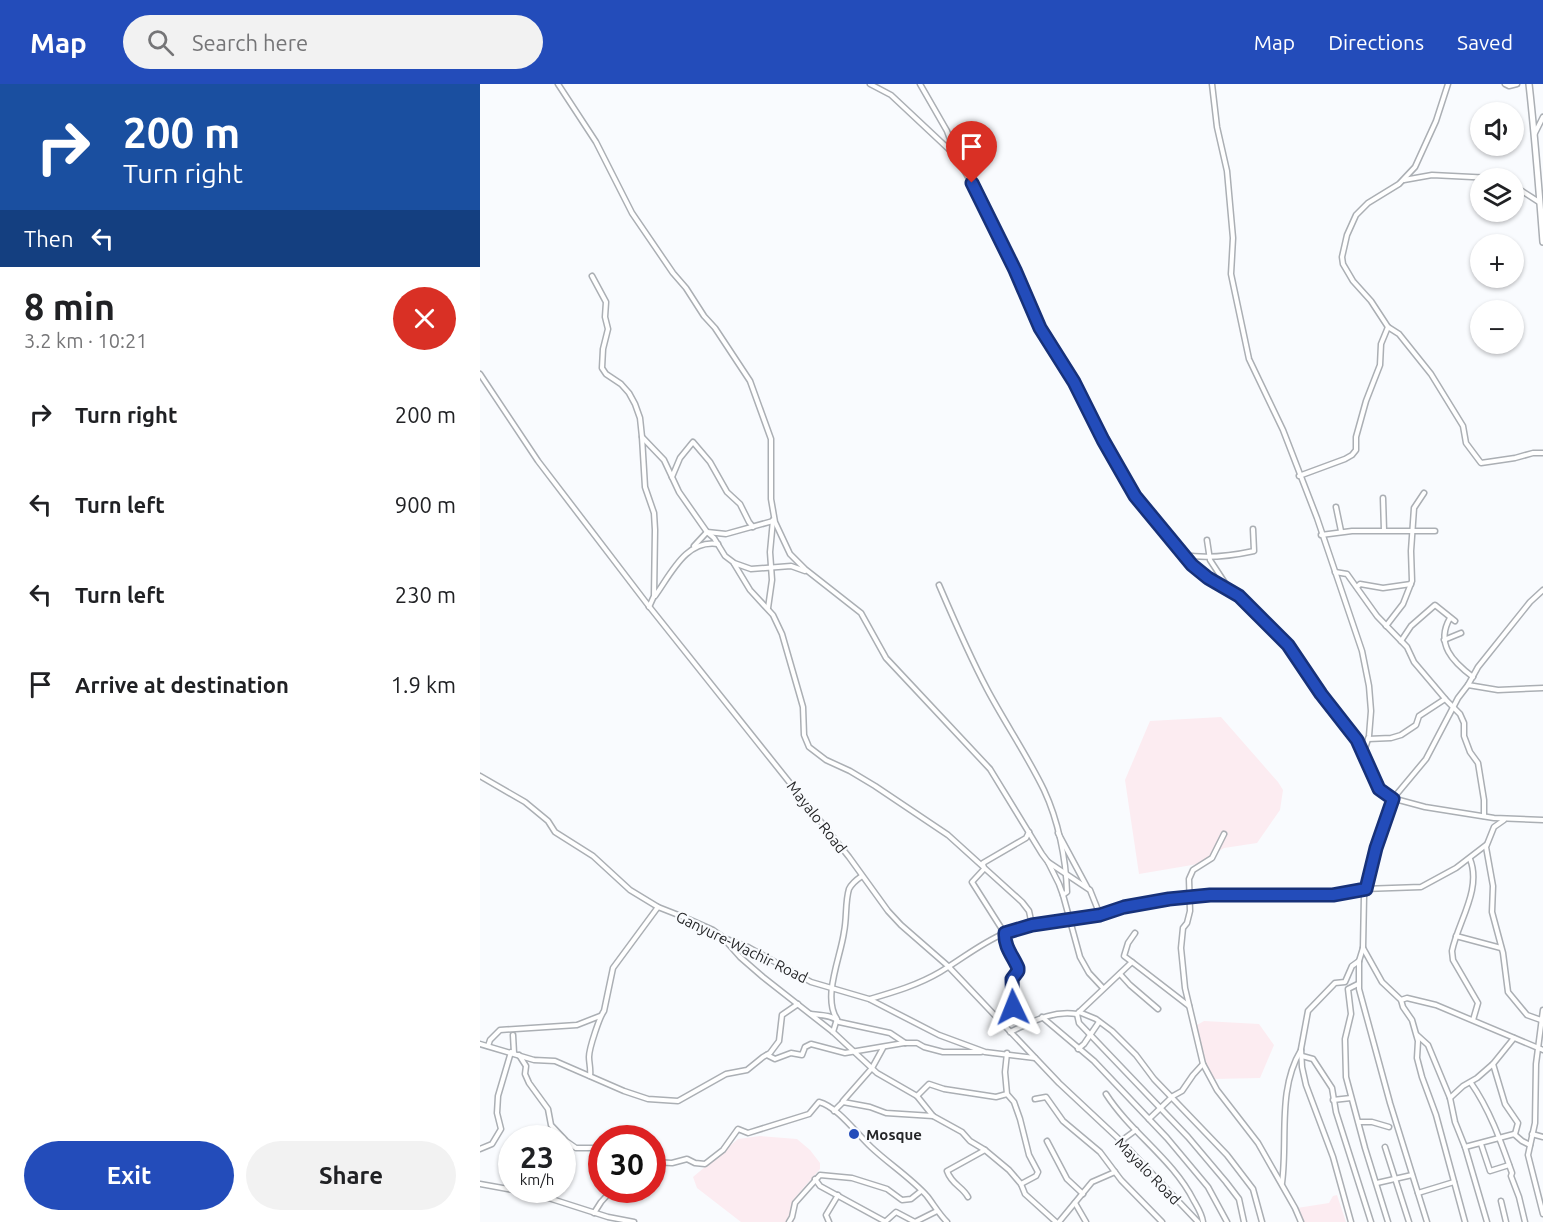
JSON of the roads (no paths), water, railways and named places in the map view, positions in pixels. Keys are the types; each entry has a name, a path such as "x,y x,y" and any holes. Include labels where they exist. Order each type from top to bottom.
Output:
{"main road":[{"path":"1529,84 1543,242"}],"street":[{"path":"558,84 596,142 632,213 673,273 687,288 750,381 771,439 773,518 768,608"},
{"path":"870,84 891,96 957,158"},
{"path":"920,84 947,131 957,158 983,203 1040,328 1074,382 1118,468 1140,502 1199,571 1229,589 1245,602 1288,645 1327,703 1353,734 1379,789 1393,799 1425,807 1504,819 1543,820"},
{"path":"1212,84 1227,171 1233,238 1231,274 1249,359 1283,430 1317,518 1364,658 1370,702 1368,738 1363,755"},
{"path":"1448,84 1436,121 1415,167 1399,184 1368,204 1356,215 1345,241 1342,257 1353,281 1371,301 1388,327 1399,334 1431,374 1463,426 1466,443 1481,463 1543,453"},
{"path":"1505,84 1509,86 1517,84"},
{"path":"1535,133 1543,117"},
{"path":"1400,181 1432,175 1470,177"},
{"path":"1524,192 1539,202"},
{"path":"592,276 606,302 605,317 608,329 603,349 602,368 606,374 621,384 635,404 642,437 645,487 654,513 654,596"},
{"path":"1299,476 1345,459 1356,450 1356,437 1366,400 1380,365 1381,344 1388,327"},
{"name":"Mayalo Road","path":"480,374 538,461 901,925 948,966 1035,1058 1198,1222"},
{"path":"642,437 663,460 679,492 707,532 733,562 750,590 768,608 779,627 803,707 804,735 809,747 826,760 875,786 948,835 1026,906 1032,925"},
{"path":"672,478 680,458 693,442 710,462 727,492 740,504 753,527"},
{"path":"1386,626 1403,604 1411,584 1414,508 1424,493"},
{"path":"1383,498 1384,530"},
{"path":"1336,507 1341,531"},
{"path":"707,532 726,534 753,527 773,518"},
{"path":"773,518 790,554 861,613 886,658 990,769 1048,862 1063,895 1080,957 1089,973 1103,988"},
{"path":"1184,555 1210,557 1254,550 1253,529"},
{"path":"1321,535 1341,531 1435,531"},
{"path":"650,607 654,596 686,553 707,532"},
{"path":"1207,540 1210,557 1229,589"},
{"path":"693,547 718,544"},
{"path":"733,562 751,569 791,566 813,574"},
{"path":"1335,572 1347,574 1361,596 1407,647 1414,662 1462,718 1464,736 1470,752 1478,763 1484,816"},
{"path":"1357,587 1360,584 1383,588 1411,584"},
{"path":"939,585 973,662 1044,791 1054,816 1066,875 1067,892 1063,895"},
{"path":"1427,1222 1390,1103 1358,984 1359,961 1363,948 1366,889 1376,848 1393,799 1426,759 1453,707 1473,677 1504,634 1543,590"},
{"path":"1401,641 1411,626 1435,605 1452,620 1443,630 1444,640 1455,663 1473,677"},
{"path":"1444,640 1461,633"},
{"path":"1468,685 1498,690 1543,688"},
{"path":"1368,738 1391,738 1401,735 1416,725 1419,716 1445,699"},
{"name":"Ganyure-Wachir Road","path":"480,776 525,802 548,821 555,832 593,856 630,890 658,907 748,947 811,982 869,999 939,1035 985,1052 1035,1058"},
{"path":"869,999 907,988 943,970 1005,933 1032,925 1100,915 1142,904 1210,895 1333,895 1366,889 1421,887 1430,884 1470,859 1486,845 1494,827 1504,819"},
{"path":"1056,830 1095,900 1100,915"},
{"path":"984,869 983,863 1026,838 1029,832"},
{"path":"1224,834 1212,858 1193,870 1189,879 1190,911 1183,928 1181,948 1189,1006 1203,1065 1216,1090 1257,1143 1296,1208 1301,1222"},
{"path":"1486,845 1493,886 1491,912 1501,948 1508,992 1527,1015 1541,1020"},
{"path":"1470,859 1474,874 1472,891 1452,951 1453,960 1464,982 1477,1000 1478,1008 1473,1020"},
{"path":"1048,862 1087,888"},
{"path":"984,869 972,882 1005,933 1004,939 1008,951 1017,964 1018,971 1012,979 1013,1007 1000,1021"},
{"path":"862,876 852,883 848,892 845,931 833,976 832,1012 839,1022 890,1033 906,1043"},
{"path":"488,1046 490,1040 500,1030 577,1025 600,1016 604,1011 612,968 658,907"},
{"path":"1135,933 1128,943 1124,956 1189,1006"},
{"path":"1456,936 1501,948"},
{"path":"724,938 740,957 833,1032 872,1068 917,1096 933,1116 962,1132 970,1141 1009,1170 1021,1184 1025,1194 1057,1222 1092,1182 1115,1172"},
{"path":"1363,948 1382,982 1401,1000 1403,1007 1410,1015 1417,1035 1417,1058 1422,1077 1436,1115 1465,1222"},
{"path":"1359,961 1352,966 1345,982 1351,1014 1345,1039 1345,1067 1351,1098 1388,1222"},
{"path":"1078,1013 1132,962"},
{"path":"1120,974 1158,1009"},
{"path":"1282,1184 1285,1110 1289,1078 1301,1049 1308,1011 1335,982 1345,982"},
{"path":"1348,989 1358,984"},
{"path":"1401,1000 1407,998 1436,1005 1541,1049"},
{"path":"480,1044 534,1060 555,1061 648,1099 678,1101 726,1074 747,1070 770,1053 779,1041 782,1016 798,1004"},
{"path":"1543,1010 1541,1049 1534,1095 1535,1123 1528,1155 1543,1214"},
{"path":"1010,1032 1031,1021 1057,1013 1085,1013 1112,1031 1136,1055 1154,1079 1173,1096 1227,1155 1251,1185 1262,1222"},
{"path":"1078,1013 1079,1023 1206,1158 1235,1193 1244,1222"},
{"path":"810,1014 837,1019"},
{"path":"590,1076 589,1054 600,1016"},
{"path":"1042,1017 1094,1061 1172,1143 1208,1187 1227,1222"},
{"path":"833,1032 837,1019"},
{"path":"1078,1049 1099,1022"},
{"path":"480,1149 492,1143 501,1129 497,1113 498,1096 514,1053 513,1035"},
{"path":"1417,1035 1428,1045 1450,1098 1455,1122 1465,1147 1487,1222"},
{"path":"1450,1098 1492,1064 1514,1038"},
{"path":"767,1055 775,1059 791,1053 802,1054 805,1047 811,1044 845,1053 906,1043 917,1043 943,1052 985,1052"},
{"path":"834,1111 854,1092 884,1047"},
{"path":"1301,1049 1306,1085 1332,1157 1351,1222"},
{"path":"514,1053 526,1066 525,1074 548,1109 551,1125 576,1148 588,1149"},
{"path":"1006,1053 1005,1072 1008,1094 1014,1102 1029,1155 1038,1172 1036,1176 1021,1184"},
{"path":"1302,1056 1315,1061 1329,1083 1371,1222"},
{"path":"1492,1064 1505,1104 1518,1123 1515,1134"},
{"path":"1149,1119 1173,1096 1182,1091 1192,1075 1203,1065"},
{"path":"1471,1083 1482,1098 1499,1138 1512,1173 1525,1222"},
{"path":"917,1096 929,1084 944,1089 996,1097 1008,1094"},
{"path":"1106,1094 1114,1107 1185,1184 1202,1215 1203,1222"},
{"path":"1035,1099 1046,1097 1063,1121 1100,1152 1115,1172 1162,1222"},
{"path":"1333,1100 1351,1098"},
{"path":"666,1163 687,1159 705,1164 723,1150 738,1129 748,1133 809,1114 819,1102 826,1103 858,1132 869,1146 921,1191 947,1222"},
{"path":"843,1102 870,1107 886,1113 933,1116"},
{"path":"1359,1122 1372,1122 1389,1127"},
{"path":"1121,1142 1136,1130"},
{"path":"1465,1147 1515,1134"},
{"path":"1515,1134 1522,1142 1530,1145"},
{"path":"1532,1134 1543,1137"},
{"path":"1047,1141 1067,1179 1083,1194"},
{"path":"1481,1144 1490,1171 1509,1165"},
{"path":"1385,1148 1409,1222"},
{"path":"968,1197 954,1184 947,1172 985,1150"},
{"path":"789,1222 795,1203 815,1179 822,1175 852,1178 887,1189 903,1200 911,1199 921,1191"},
{"path":"1377,1183 1412,1175"},
{"path":"815,1179 820,1186 886,1222 896,1212 915,1222 937,1211"},
{"path":"1418,1193 1454,1182"},
{"path":"480,1184 536,1194 594,1213 634,1222"},
{"path":"829,1222 826,1215 838,1195"},
{"path":"1501,1201 1506,1222"},
{"path":"594,1213 600,1203"},
{"path":"1075,1203 1086,1222"}],"place":[{"name":"Mosque","path":"854,1134"}]}
